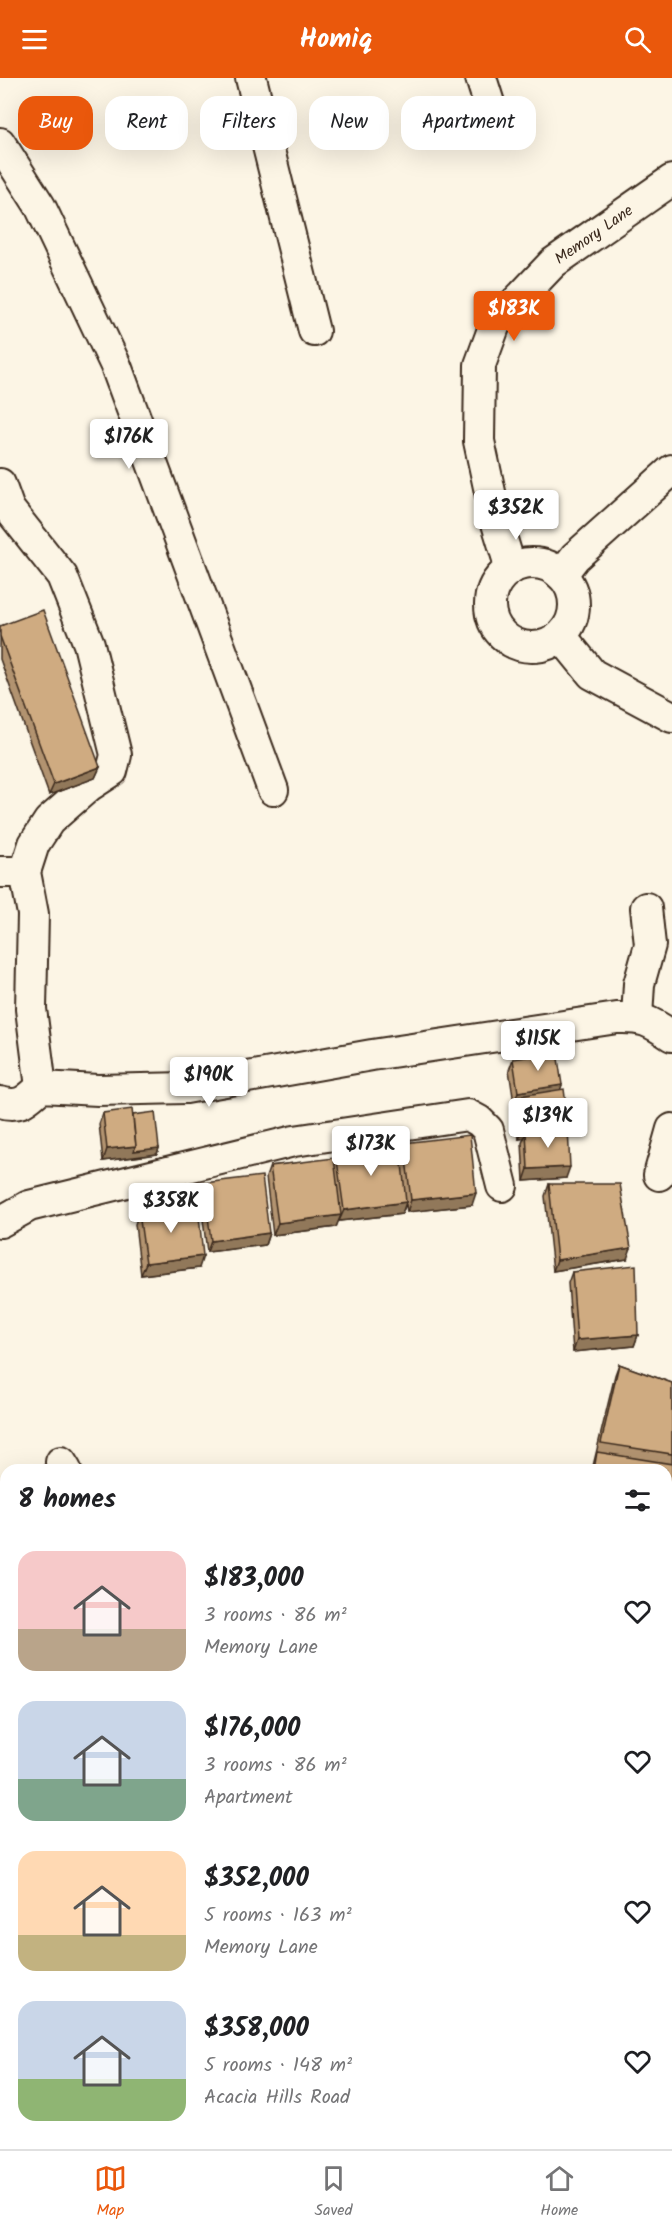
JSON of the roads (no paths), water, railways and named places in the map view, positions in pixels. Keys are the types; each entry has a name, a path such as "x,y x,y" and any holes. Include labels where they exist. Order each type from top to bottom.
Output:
{"street":[{"path":"251,78 314,331"},
{"path":"481,78 487,96"},
{"path":"0,143 40,206 116,366 273,790"},
{"name":"Memory Lane","path":"511,569 496,520 479,441 480,365 495,324 553,263 672,180"},
{"path":"561,575 575,557 672,471"},
{"path":"3,502 62,576 89,644 116,755 112,771 89,786 49,821 12,872 33,914 31,1009 41,1087"},
{"path":"519,565 546,566 561,575 571,591 574,610 567,629 561,636 552,643 531,648 510,642 501,635 491,616 489,605 495,584 511,569 519,565"},
{"path":"561,636 592,674 672,717"},
{"path":"636,1017 639,984 650,945 646,908"},
{"path":"0,1102 13,1105 26,1100 41,1087 98,1090 186,1088 372,1055 617,1018 636,1017 656,1025 672,1036"},
{"path":"0,1222 29,1206 294,1141 468,1115 488,1130 502,1186"},
{"path":"659,1175 672,1129"}]}
